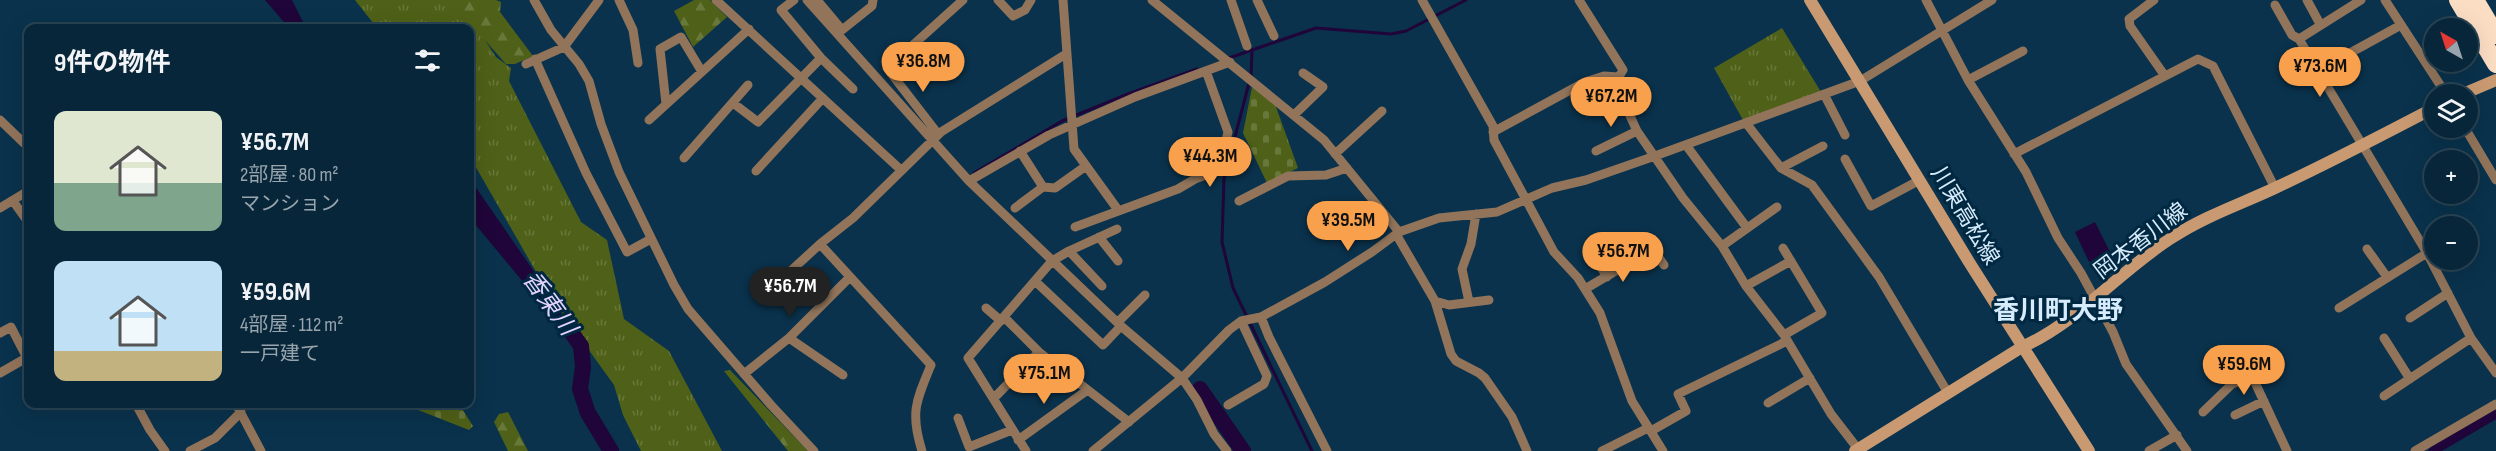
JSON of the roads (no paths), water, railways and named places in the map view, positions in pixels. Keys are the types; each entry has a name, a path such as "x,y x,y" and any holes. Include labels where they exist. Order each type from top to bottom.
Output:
{"highway":[{"path":"2458,0 2496,64"},
{"path":"2475,0 2496,35"}],"main road":[{"name":"川東高松線","path":"1810,0 2089,451"},
{"path":"2478,88 2496,80"},
{"name":"岡本香川線","path":"1857,450 2022,346 2038,340 2096,299 2171,238 2204,218 2275,188 2424,113"}],"street":[{"path":"534,0 550,30 579,63 590,81 601,124 619,172 688,309 814,451"},
{"path":"598,0 575,36 564,47 530,61 627,252 651,239"},
{"path":"619,0 633,30 638,63"},
{"path":"716,0 901,170"},
{"path":"794,0 781,10 820,58 853,89"},
{"path":"807,0 935,136"},
{"path":"817,0 842,30 872,6 873,0"},
{"path":"903,54 963,0"},
{"path":"998,0 1013,16 1024,10 1031,0"},
{"path":"1063,0 1074,149 1118,210"},
{"path":"1231,0 1247,46"},
{"path":"1257,0 1274,36"},
{"path":"1422,0 1493,126 1494,140 1524,200 1554,252 1568,266 1600,313 1632,401 1663,451"},
{"path":"1579,0 1623,70 1615,83 1637,130 1683,198 1722,246 1746,286 1785,338 1831,414 1857,450"},
{"path":"1926,0 1968,80 2026,172 2058,238 2096,299 2126,364 2187,451"},
{"path":"1093,451 1182,378 1229,330 1241,321 1261,317 1325,282 1398,233 1439,218 1497,212 1552,188 1586,180 1860,81 1941,32 1981,3 1992,0"},
{"path":"2154,0 2128,19 2130,26 2165,76"},
{"path":"2307,0 2320,24"},
{"path":"2299,39 2361,0"},
{"path":"2385,0 2440,84"},
{"path":"1157,1 1324,140 1398,233 1435,301 1451,354 1456,361 1485,378 1512,417 1527,451"},
{"path":"2275,5 2292,35 2299,39 2319,70 2424,248"},
{"path":"2319,70 2402,25"},
{"path":"649,120 749,29"},
{"path":"666,104 660,50 681,37 702,72"},
{"path":"1968,80 2023,51"},
{"path":"769,291 820,244 853,218 935,136 1066,54"},
{"path":"733,103 758,122 820,58"},
{"path":"2014,154 2198,59 2213,66 2275,188"},
{"path":"969,180 1020,151 1135,97 1230,62"},
{"path":"887,68 969,180 1120,324 1182,378 1197,400 1214,434 1227,451"},
{"path":"1075,227 1178,189 1195,179 1219,170 1228,132 1206,71"},
{"path":"1294,115 1323,87 1303,73"},
{"path":"1493,132 1586,81 1604,76 1618,77"},
{"path":"684,158 748,85"},
{"path":"1824,94 1845,135"},
{"path":"756,171 823,98"},
{"path":"1335,154 1382,111"},
{"path":"0,120 24,143"},
{"path":"1746,123 1781,168 1812,185 1879,277 1948,393"},
{"path":"1596,151 1637,130"},
{"path":"2471,138 2496,180"},
{"path":"1686,145 1747,228"},
{"path":"1781,168 1823,146"},
{"path":"1020,151 1043,187"},
{"path":"1845,159 1871,206 1920,180"},
{"path":"1015,208 1043,187 1054,188 1086,166"},
{"path":"1239,201 1288,176 1326,175 1347,168"},
{"path":"0,208 24,194"},
{"path":"13,201 24,216"},
{"path":"1722,246 1777,207"},
{"path":"1468,302 1462,269 1471,244 1476,214"},
{"path":"1026,451 968,358 1053,261 1068,251 1117,229"},
{"path":"1099,237 1118,261"},
{"path":"820,244 931,365 917,398 914,417 921,451"},
{"path":"1602,451 1686,411 1678,394 1785,338 1822,313 1783,248"},
{"path":"1585,290 1653,249 1664,265"},
{"path":"2367,249 2387,277"},
{"path":"1068,251 1102,286"},
{"path":"2339,308 2424,255"},
{"path":"1596,259 1607,277"},
{"path":"1746,286 1791,261"},
{"path":"2436,270 2471,338 2496,373"},
{"path":"744,374 789,338 850,277"},
{"path":"1035,281 1103,345 1145,295"},
{"path":"2410,318 2448,293"},
{"path":"1435,301 1449,305 1489,300"},
{"path":"986,308 1003,319 1086,391 1129,422"},
{"path":"1261,317 1327,451"},
{"path":"1228,405 1264,384 1267,376 1241,321"},
{"path":"0,333 11,327 24,350"},
{"path":"789,338 843,375"},
{"path":"2384,338 2410,379"},
{"path":"2384,396 2471,338"},
{"path":"994,398 1039,352"},
{"path":"0,373 24,359"},
{"path":"2203,412 2232,384 2252,376 2287,451"},
{"path":"1768,403 1810,378"},
{"path":"1018,440 1086,391"},
{"path":"2235,415 2264,401"},
{"path":"2415,451 2496,404"},
{"path":"138,408 165,451"},
{"path":"190,451 215,438 239,408 261,451"},
{"path":"958,418 969,447 1012,430"},
{"path":"2149,451 2177,435"}],"water":[{"path":"265,0 292,0 304,24 286,24"},
{"path":"474,185 535,273 581,346 548,312 474,223"},
{"path":"2095,222 2110,252 2089,262 2075,232"}],"waterway":[{"path":"1229,58 1316,28 1391,34 1406,31 1466,0"},
{"path":"1251,77 1252,50"},
{"path":"974,173 1062,121 1197,69"},
{"path":"1249,83 1224,179 1222,242 1233,288 1312,451"},
{"name":"香東川","path":"569,329 581,346 583,367 580,389 588,413 611,451"},
{"path":"1200,389 1243,451"},
{"path":"2433,451 2496,414"}],"district":[{"name":"香川町大野","path":"2058,310"}]}
